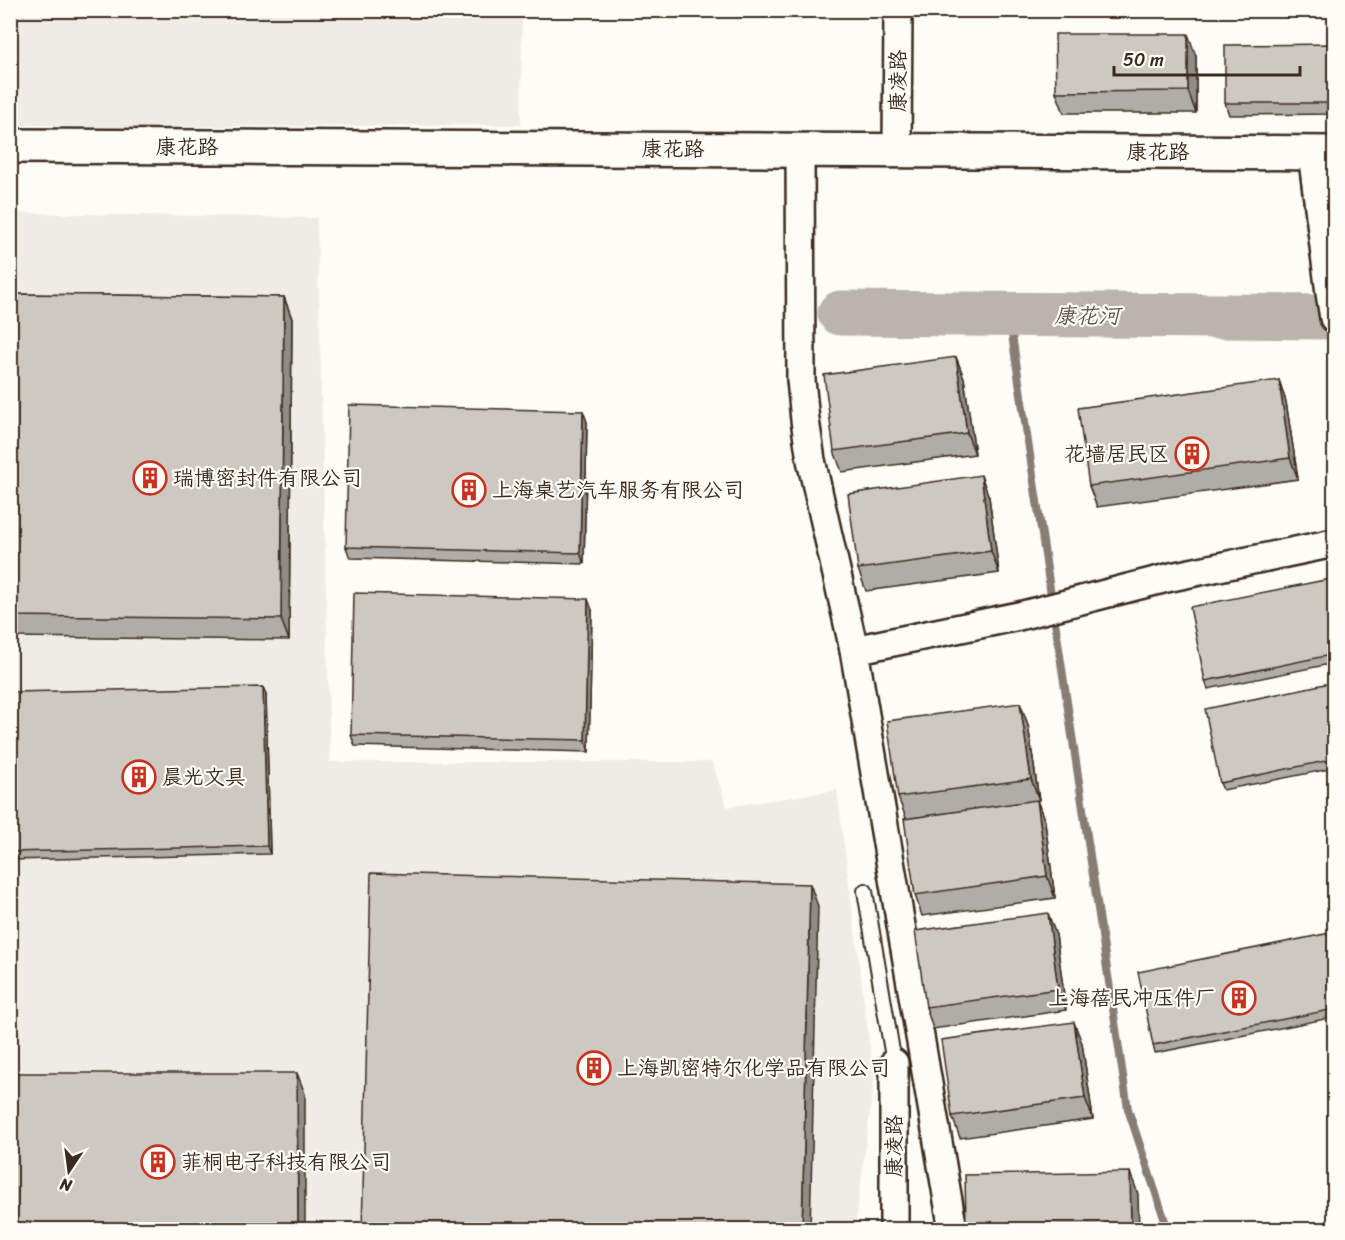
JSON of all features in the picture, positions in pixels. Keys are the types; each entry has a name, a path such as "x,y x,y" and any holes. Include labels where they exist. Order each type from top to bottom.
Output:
{"street":[{"name":"康凌路","path":"897,151 898,10"},
{"name":"康花路","path":"10,146 1323,153"},
{"path":"800,150 801,381 805,420 811,460 854,650 952,1230"},
{"path":"1323,153 1332,305"},
{"path":"854,650 1019,616 1171,577 1335,543"},
{"name":"康凌路","path":"894,1062 894,1230"}],"lane":[{"path":"865,891 894,1062"}],"shaded area":[{"path":"11,10 522,11 521,125 141,127 11,125"},
{"path":"11,213 317,218 330,762 712,762 727,807 837,790 874,1080 855,1229 11,1230"}],"building":[{"path":"1055,34 1188,34 1188,91 1056,92"},
{"path":"1335,44 1335,103 1225,103 1225,45"},
{"name":"瑞博密封件有限公司","path":"10,294 284,297 281,619 10,616"},
{"path":"956,357 967,433 834,451 824,375"},
{"name":"花墙居民区","path":"1279,380 1290,458 1089,486 1078,408"},
{"name":"上海桌艺汽车服务有限公司","path":"349,405 583,411 580,553 346,547"},
{"path":"981,475 991,551 858,569 848,494"},
{"path":"1335,578 1335,654 1205,681 1190,607"},
{"path":"354,593 588,599 585,740 351,735"},
{"path":"1335,682 1335,759 1220,783 1205,709"},
{"name":"晨光文具","path":"263,687 267,846 10,852 10,692"},
{"path":"1020,703 1031,779 898,797 887,721"},
{"path":"1037,800 1047,876 915,895 904,819"},
{"name":"上海凯密特尔化学品有限公司","path":"371,873 810,884 802,1230 362,1230"},
{"path":"1048,913 1058,989 926,1007 915,931"},
{"name":"上海蓓民冲压件厂","path":"1335,932 1335,1009 1153,1045 1138,972"},
{"path":"1074,1022 1085,1098 952,1116 941,1040"},
{"name":"菲桐电子科技有限公司","path":"10,1073 297,1073 298,1230 10,1230"},
{"path":"1130,1172 1131,1230 966,1230 965,1175"}],"waterway":[{"name":"康花河","path":"840,313 1334,317"},
{"path":"1009,315 1128,1109 1168,1230"}],"place":[{"name":"花墙居民区","path":"1192,454"},
{"name":"瑞博密封件有限公司","path":"150,478"},
{"name":"上海桌艺汽车服务有限公司","path":"469,490"},
{"name":"晨光文具","path":"139,777"},
{"name":"上海蓓民冲压件厂","path":"1239,998"},
{"name":"上海凯密特尔化学品有限公司","path":"594,1068"},
{"name":"菲桐电子科技有限公司","path":"158,1162"}]}
